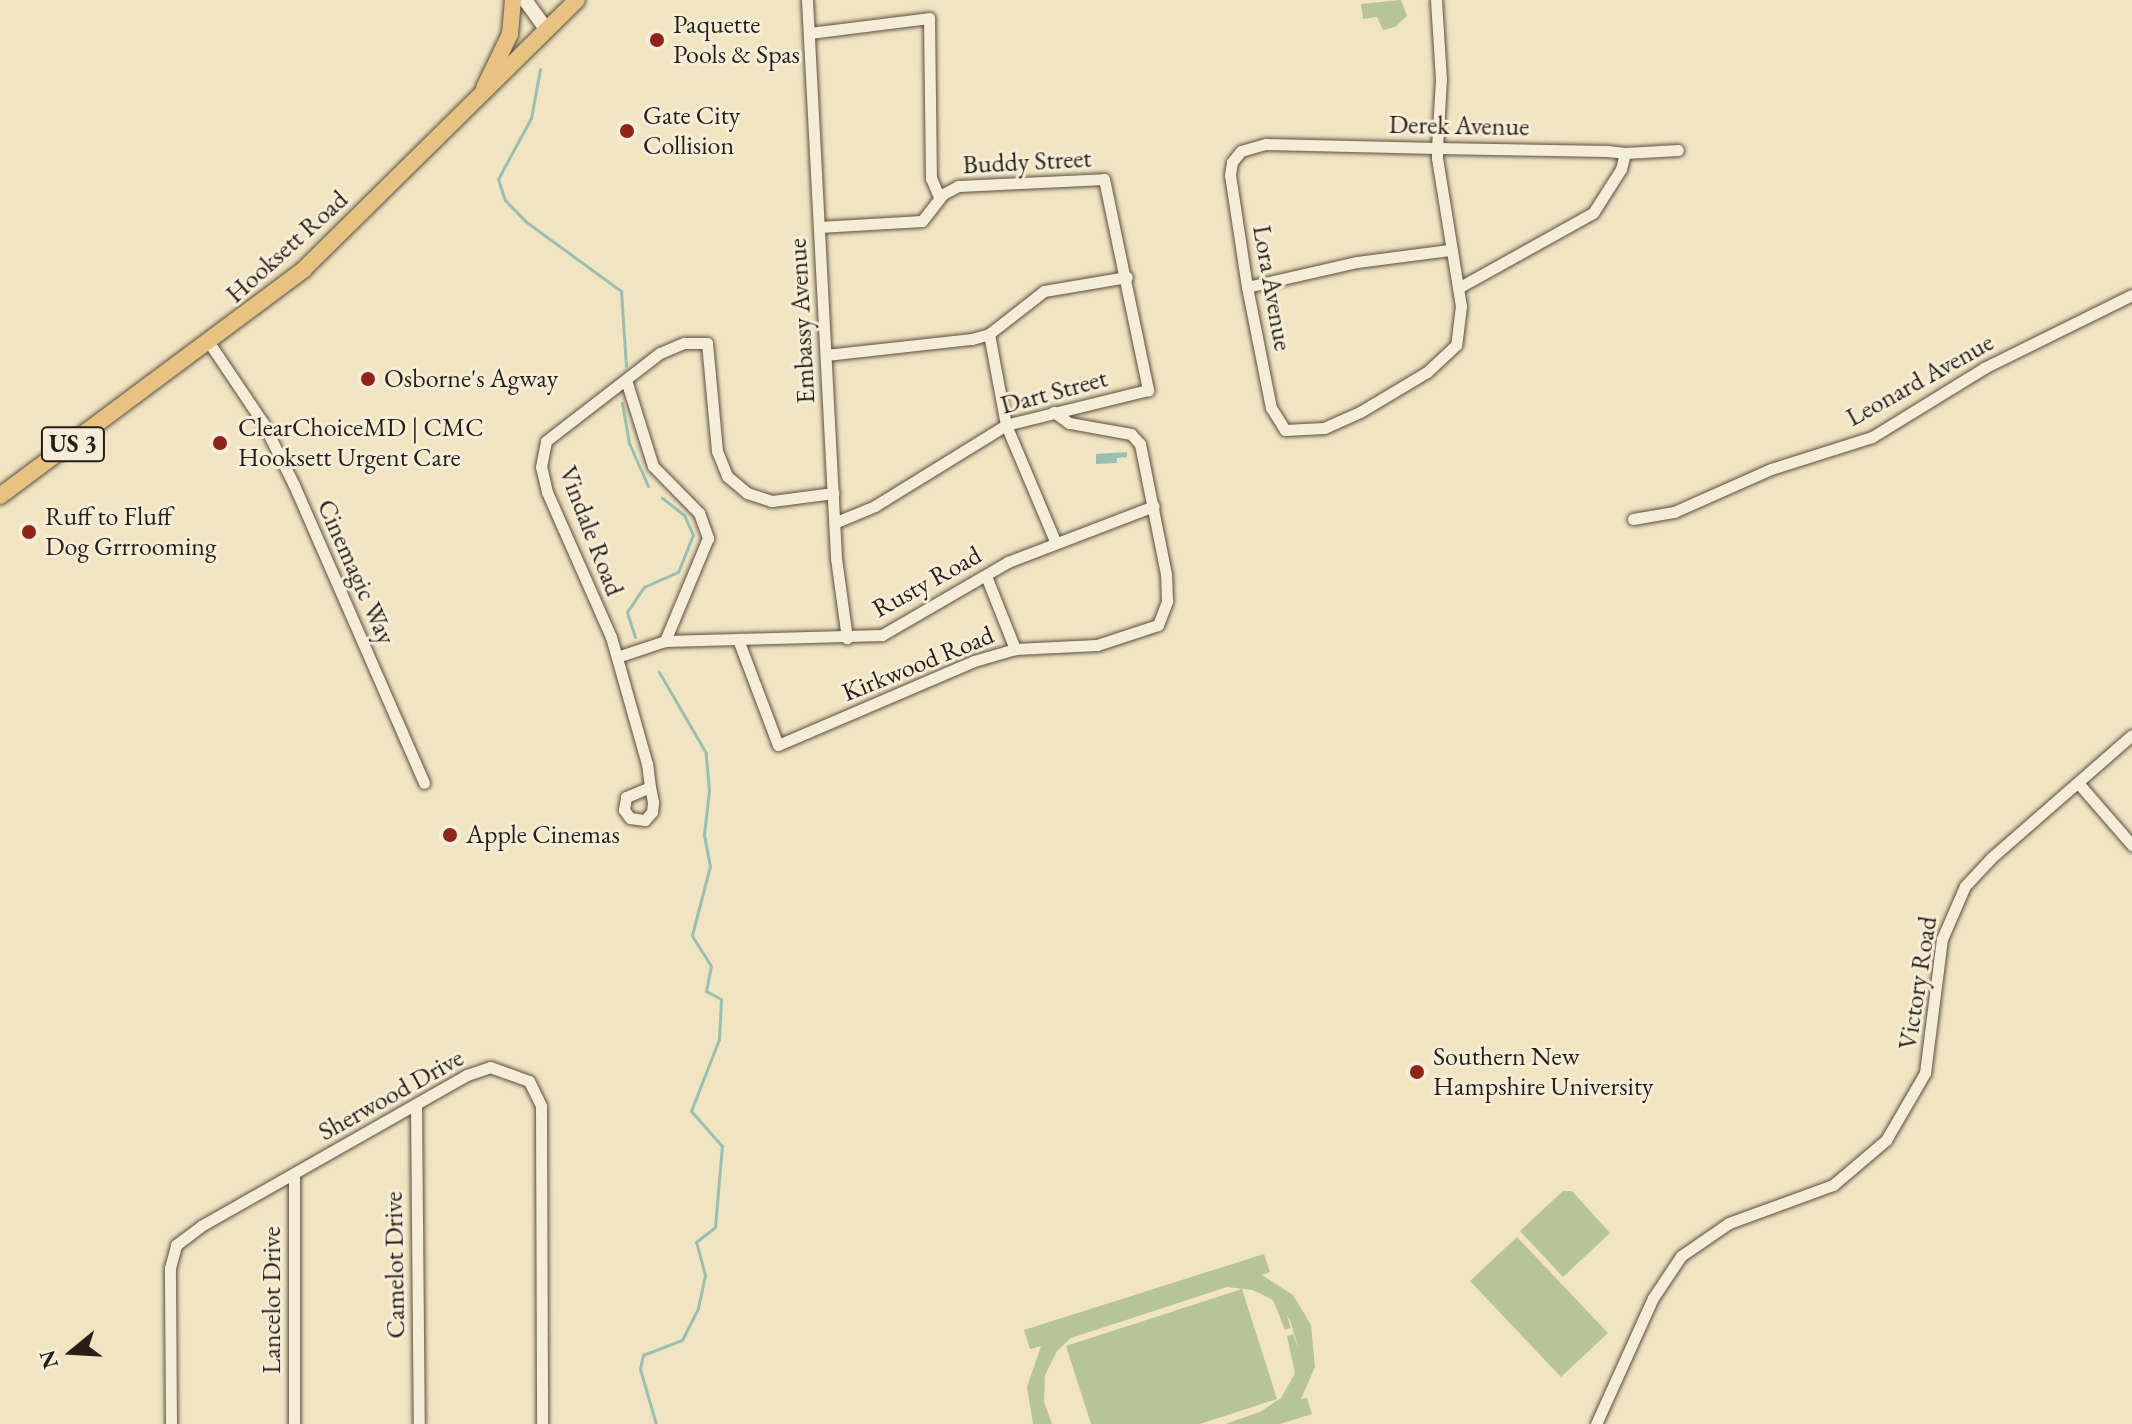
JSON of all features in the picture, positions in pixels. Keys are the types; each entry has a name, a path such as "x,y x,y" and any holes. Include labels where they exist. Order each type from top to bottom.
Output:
{"main road":[{"path":"481,96 510,34 513,0"},
{"path":"525,0 547,30"},
{"name":"Hooksett Road","path":"0,496 210,344 304,269 577,0"}],"street":[{"name":"Embassy Avenue","path":"807,0 834,523 847,638"},
{"path":"1436,0 1441,79 1437,148 1449,250 1458,288 1593,213 1621,169 1625,153"},
{"path":"809,33 929,18 931,178 939,197"},
{"name":"Derek Avenue","path":"1241,151 1266,144 1625,153 1678,150"},
{"name":"Lora Avenue","path":"1241,151 1232,162 1230,175 1247,287 1271,408 1285,430 1324,428 1360,412 1449,357 1462,319 1458,288"},
{"name":"Buddy Street","path":"819,227 922,221 939,197 953,188 983,183 1104,179 1127,277"},
{"path":"1247,287 1357,262 1449,250"},
{"path":"826,355 989,334 1044,291 1127,277"},
{"name":"Dart Street","path":"834,523 875,506 1006,425 1148,390 1127,277"},
{"name":"Leonard Avenue","path":"1633,519 1674,512 1771,469 1872,437 1984,368 2132,295"},
{"path":"989,334 1006,425 1055,541"},
{"name":"Vindale Road","path":"650,787 617,657 541,467 546,441 555,431 660,353 684,343 707,343 717,451 727,476 747,493 772,501 833,493"},
{"name":"Cinemagic Way","path":"210,344 263,423 294,485 424,783"},
{"path":"626,380 653,466 699,513 708,538 665,641"},
{"path":"1054,412 1069,423 1131,434 1140,444 1154,506"},
{"name":"Rusty Road","path":"617,657 665,641 847,638 895,630 986,576 1055,541 1154,506"},
{"name":"Kirkwood Road","path":"739,642 778,745 974,661 1015,649 1097,645 1158,625 1167,601 1166,574 1154,506"},
{"path":"986,576 1015,649"},
{"name":"Victory Road","path":"1596,1424 1653,1298 1681,1256 1729,1223 1833,1185 1874,1153 1897,1126 1928,1063 1942,939 1953,907 1991,858 2132,735"},
{"path":"2079,784 2132,845"},
{"name":"Sherwood Drive","path":"171,1424 170,1268 176,1245 201,1226 490,1067 517,1073 537,1093 542,1424"},
{"name":"Camelot Drive","path":"416,1105 419,1424"},
{"name":"Lancelot Drive","path":"294,1175 294,1424"}],"green space":[{"path":"1401,0 1407,16 1395,27 1383,30 1377,17 1363,19 1361,4"},
{"path":"1563,1191 1572,1191 1610,1233 1563,1277 1520,1231"},
{"path":"1517,1237 1608,1333 1561,1377 1470,1281"},
{"path":"1264,1254 1270,1272 1262,1275 1293,1295 1311,1325 1315,1367 1301,1399 1307,1398 1312,1414 1280,1424 1225,1424 1260,1412 1281,1398 1295,1373 1287,1336 1293,1334 1299,1350 1290,1320 1287,1316 1291,1328 1285,1330 1273,1300 1253,1290 1227,1287 1071,1338 1057,1351 1045,1375 1044,1402 1052,1424 1033,1424 1027,1387 1041,1346 1030,1349 1024,1330"},
{"path":"1242,1289 1277,1399 1200,1424 1091,1424 1066,1346"}],"water":[{"path":"1127,452 1127,457 1117,458 1117,463 1096,464 1096,454"}],"waterway":[{"path":"540,69 531,118 498,179 505,200 525,221 621,291 626,366"},
{"path":"622,403 629,443 648,486"},
{"path":"635,637 627,612 644,587 678,572 693,535 684,515 662,498"},
{"path":"656,1424 640,1369 643,1355 682,1340 698,1308 705,1275 696,1242 715,1227 722,1146 691,1111 719,1039 721,999 706,991 711,966 692,935 710,866 704,834 709,791 706,753 659,672"}],"place":[{"name":"Paquette Pools & Spas","path":"657,40"},
{"name":"Gate City Collision","path":"627,131"},
{"name":"Osborne's Agway","path":"368,379"},
{"name":"ClearChoiceMD | CMC Hooksett Urgent Care","path":"220,443"},
{"name":"Ruff to Fluff Dog Grrrooming","path":"29,532"},
{"name":"Apple Cinemas","path":"450,835"},
{"name":"Southern New Hampshire University","path":"1417,1072"}]}
